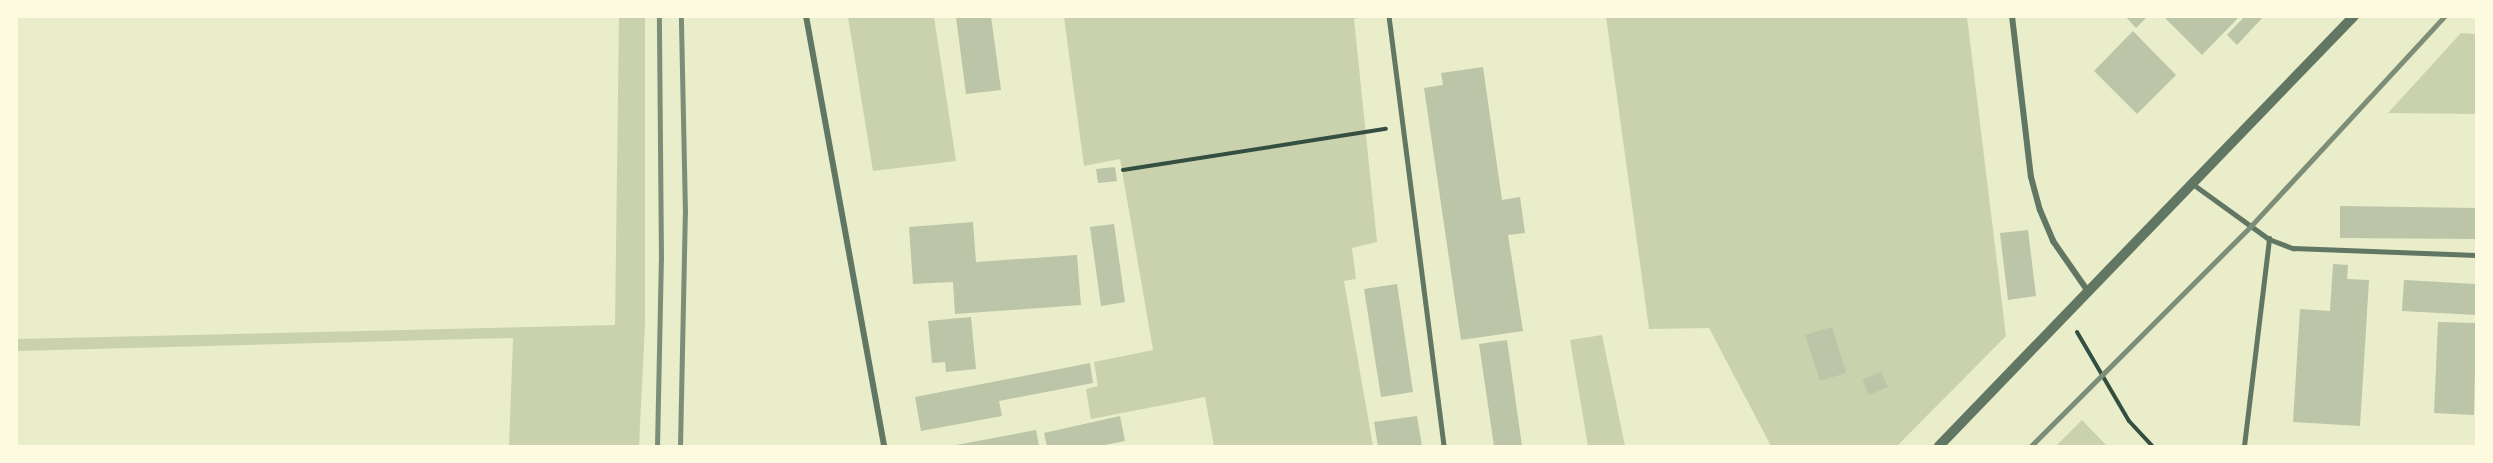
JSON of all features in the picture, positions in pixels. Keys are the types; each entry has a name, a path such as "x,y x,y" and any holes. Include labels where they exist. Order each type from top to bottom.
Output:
{"street":[{"path":"806,16 884,447"},
{"path":"2012,16 2031,177 2040,210 2053,241 2087,290"},
{"path":"1939,447 2087,290 2354,16"}],"lane":[{"path":"1389,16 1401,126 1444,447"},
{"path":"2192,183 2269,239 2292,248 2321,251 2476,255"},
{"path":"2244,447 2269,239"}],"path":[{"path":"1123,170 1401,126"},
{"path":"2065,314 2110,383 2129,421 2152,447"}],"green space":[{"path":"619,17 645,17 645,324 639,446 509,446 513,338 17,351 17,339 615,325"},
{"path":"848,17 934,17 956,161 873,171"},
{"path":"1064,17 1367,17 1354,19 1377,242 1352,248 1356,279 1344,281 1373,446 1214,446 1205,397 1091,419 1086,389 1098,386 1094,362 1153,350 1120,159 1084,166"},
{"path":"1606,17 1967,17 2006,336 1897,446 1771,446 1709,328 1649,329"},
{"path":"2461,33 2476,34 2476,114 2388,113"},
{"path":"1602,335 1625,446 1588,446 1570,340"},
{"path":"2082,420 2107,446 2056,446"}],"building":[{"path":"991,16 1001,90 966,94 956,17"},
{"path":"2125,16 2148,16 2136,28"},
{"path":"2163,16 2240,16 2202,55"},
{"path":"2245,16 2264,16 2237,45 2227,35"},
{"path":"2133,31 2176,75 2137,114 2094,71"},
{"path":"1483,67 1502,200 1520,197 1525,233 1508,235 1523,331 1461,340 1424,88 1443,85 1441,73"},
{"path":"1115,167 1117,181 1098,183 1096,169"},
{"path":"2340,206 2476,208 2476,239 2340,238"},
{"path":"973,222 976,262 1077,255 1081,305 955,314 953,282 913,284 909,227"},
{"path":"1114,224 1125,302 1101,306 1090,227"},
{"path":"2028,230 2036,296 2008,300 2000,233"},
{"path":"2333,264 2348,265 2347,279 2369,280 2360,426 2293,422 2300,309 2330,311"},
{"path":"2404,280 2476,284 2476,315 2402,311"},
{"path":"1397,284 1413,392 1381,397 1364,289"},
{"path":"971,317 976,369 946,372 945,362 932,363 928,321"},
{"path":"2438,322 2476,323 2474,415 2434,413"},
{"path":"1832,327 1846,373 1820,381 1805,335"},
{"path":"1507,340 1522,446 1494,446 1479,344"},
{"path":"1090,363 1093,383 999,401 1002,416 921,431 915,397"},
{"path":"1881,372 1888,387 1869,395 1862,380"},
{"path":"1120,416 1125,441 1100,446 1047,446 1044,433"},
{"path":"1417,416 1422,446 1378,446 1374,422"},
{"path":"1036,430 1039,446 956,446 956,445"}],"railway":[{"path":"657,446 661,260 659,16"},
{"path":"680,446 685,214 681,16"},
{"path":"2031,446 2251,226 2445,16"}]}
